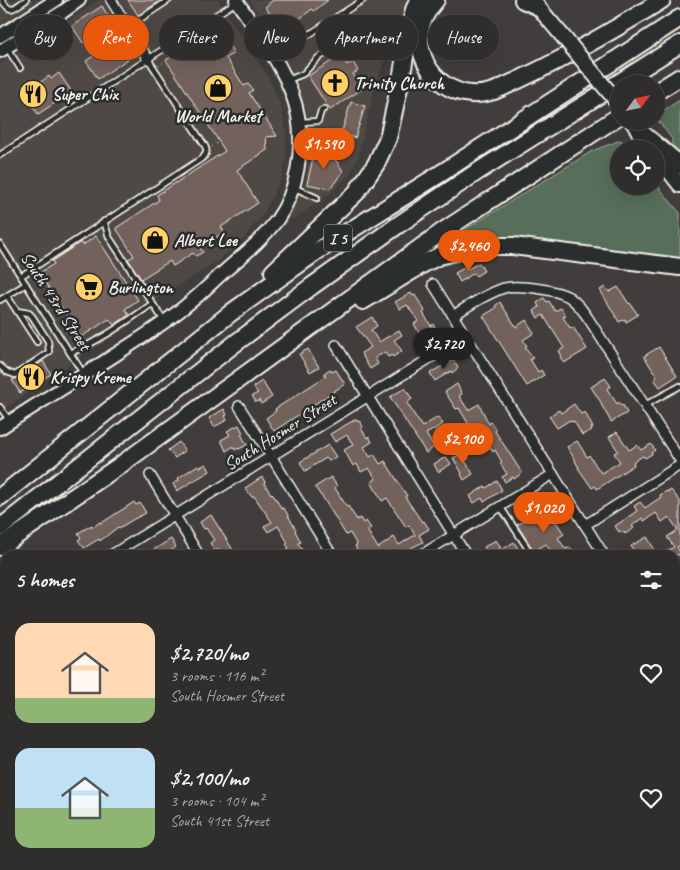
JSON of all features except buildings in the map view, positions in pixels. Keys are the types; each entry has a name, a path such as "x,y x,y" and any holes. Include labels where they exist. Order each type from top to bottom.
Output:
{"highway":[{"path":"413,15 418,0"},
{"path":"416,15 425,0"},
{"path":"436,0 426,14 421,29 420,43 422,55 427,66 445,85 456,91 476,95 494,92 555,62 598,39 662,0"},
{"name":"I 5","path":"0,497 232,312 316,252 680,18"},
{"name":"I 5","path":"0,528 233,345 312,286 477,172 680,44"},
{"path":"232,312 351,198 361,186 382,152 391,125 404,60"},
{"path":"665,86 680,77"},
{"path":"665,98 680,89"},
{"path":"0,547 103,478 443,231 610,122"},
{"path":"532,172 610,128"},
{"path":"639,130 680,165"},
{"path":"222,392 425,262 454,251 491,246 513,246 680,268"}],"main road":[{"path":"531,2 560,33 610,93"},
{"path":"638,130 646,140"},
{"path":"665,166 680,185"}],"street":[{"path":"2,43 64,11 79,0"},
{"path":"111,0 120,15"},
{"path":"237,1 246,15"},
{"path":"2,43 47,2"},
{"path":"5,425 84,375 188,304 253,247 278,219 287,202 297,175 301,139 293,93 275,60"},
{"path":"433,284 601,550"},
{"path":"453,316 491,293 512,286 535,288 567,296 588,317 680,460"},
{"name":"South Hosmer Street","path":"118,550 466,336"},
{"path":"336,344 463,550"},
{"path":"239,406 329,550"},
{"path":"585,525 680,465"},
{"path":"429,550 553,474"},
{"path":"150,475 196,550"}],"lane":[{"path":"2,0 7,8 10,9 26,0"},
{"path":"146,15 169,0"},
{"path":"306,36 363,0"},
{"path":"149,58 237,1"},
{"path":"2,43 20,68"},
{"path":"0,155 146,60"},
{"path":"21,276 203,158 206,152 205,146 149,60"},
{"path":"287,81 303,74 316,60"},
{"path":"299,122 318,121 321,111 324,109"},
{"path":"292,187 317,198"},
{"path":"104,221 109,237 164,322"},
{"name":"South 43rd Street","path":"0,244 84,375"},
{"path":"0,300 26,284"},
{"path":"7,296 37,342"},
{"path":"70,353 106,335 152,304"},
{"path":"0,366 7,372 15,375 49,352 48,341 32,316 29,313 17,311"},
{"path":"645,405 680,386"},
{"path":"0,407 5,425"},
{"path":"500,506 529,550"}],"shaded area":[{"path":"0,0 39,0 15,15 0,25"},
{"path":"98,0 218,0 228,15 159,15 159,60 234,60 234,24 244,40 244,60 257,60 267,75 280,103 286,132 284,168 281,179 264,213 243,239 218,261 151,303 122,331 81,356 0,412 0,64 15,54 15,60 73,60 73,18"},
{"path":"249,0 408,0 401,15 316,15 316,60 385,60 374,90 358,157 350,173 333,191 294,219 289,216 302,192 306,178 310,152 310,132 298,84 285,60 306,60 306,15 258,15"}],"green space":[{"path":"680,100 680,153 672,144 672,139 665,130 665,109"},
{"path":"610,144 610,195 665,195 680,213 680,261 647,256 434,253 437,247 592,151"}],"place":[{"name":"Trinity Church","path":"335,83"},
{"name":"World Market","path":"218,88"},
{"name":"Super Chix","path":"33,94"},
{"name":"Albert Lee","path":"155,240"},
{"name":"Burlington","path":"89,287"},
{"name":"Krispy Kreme","path":"31,377"}]}
